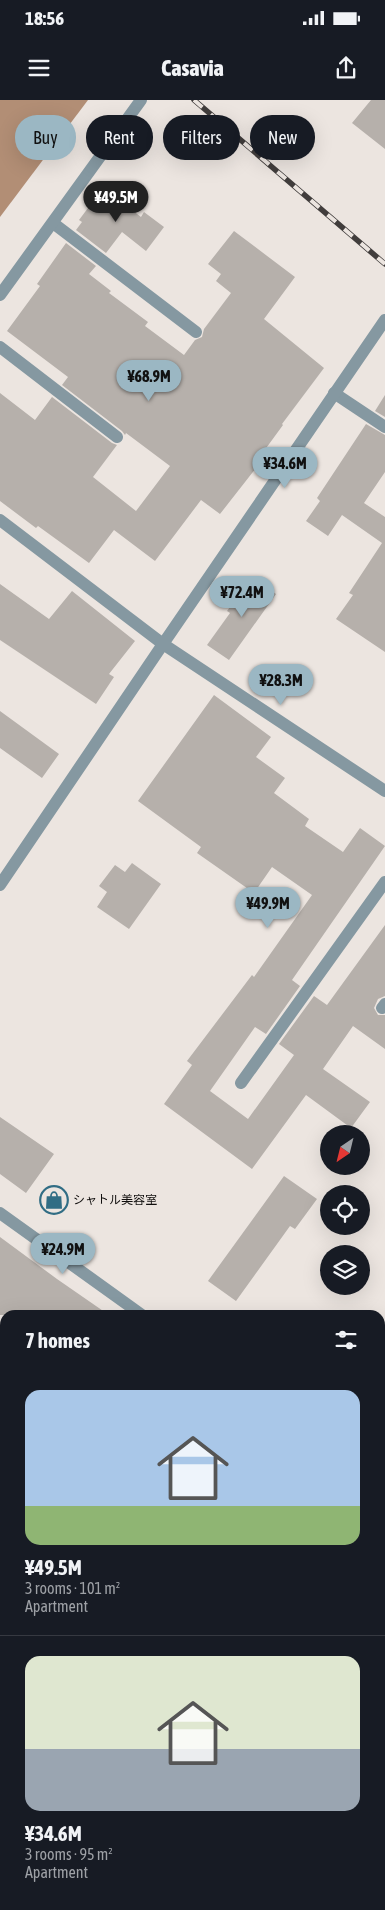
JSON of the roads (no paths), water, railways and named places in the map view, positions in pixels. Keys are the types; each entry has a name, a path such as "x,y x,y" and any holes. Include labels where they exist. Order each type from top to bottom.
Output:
{"street":[{"path":"0,295 141,100"},
{"path":"52,223 196,332"},
{"path":"0,885 162,644 385,320"},
{"path":"0,347 117,437"},
{"path":"334,393 385,427"},
{"path":"0,520 162,644 385,791"},
{"path":"241,1083 385,882"},
{"path":"0,1213 135,1310"}],"railway":[{"path":"194,100 385,264"}],"place":[{"name":"シャトル美容室","path":"54,1200"}]}
